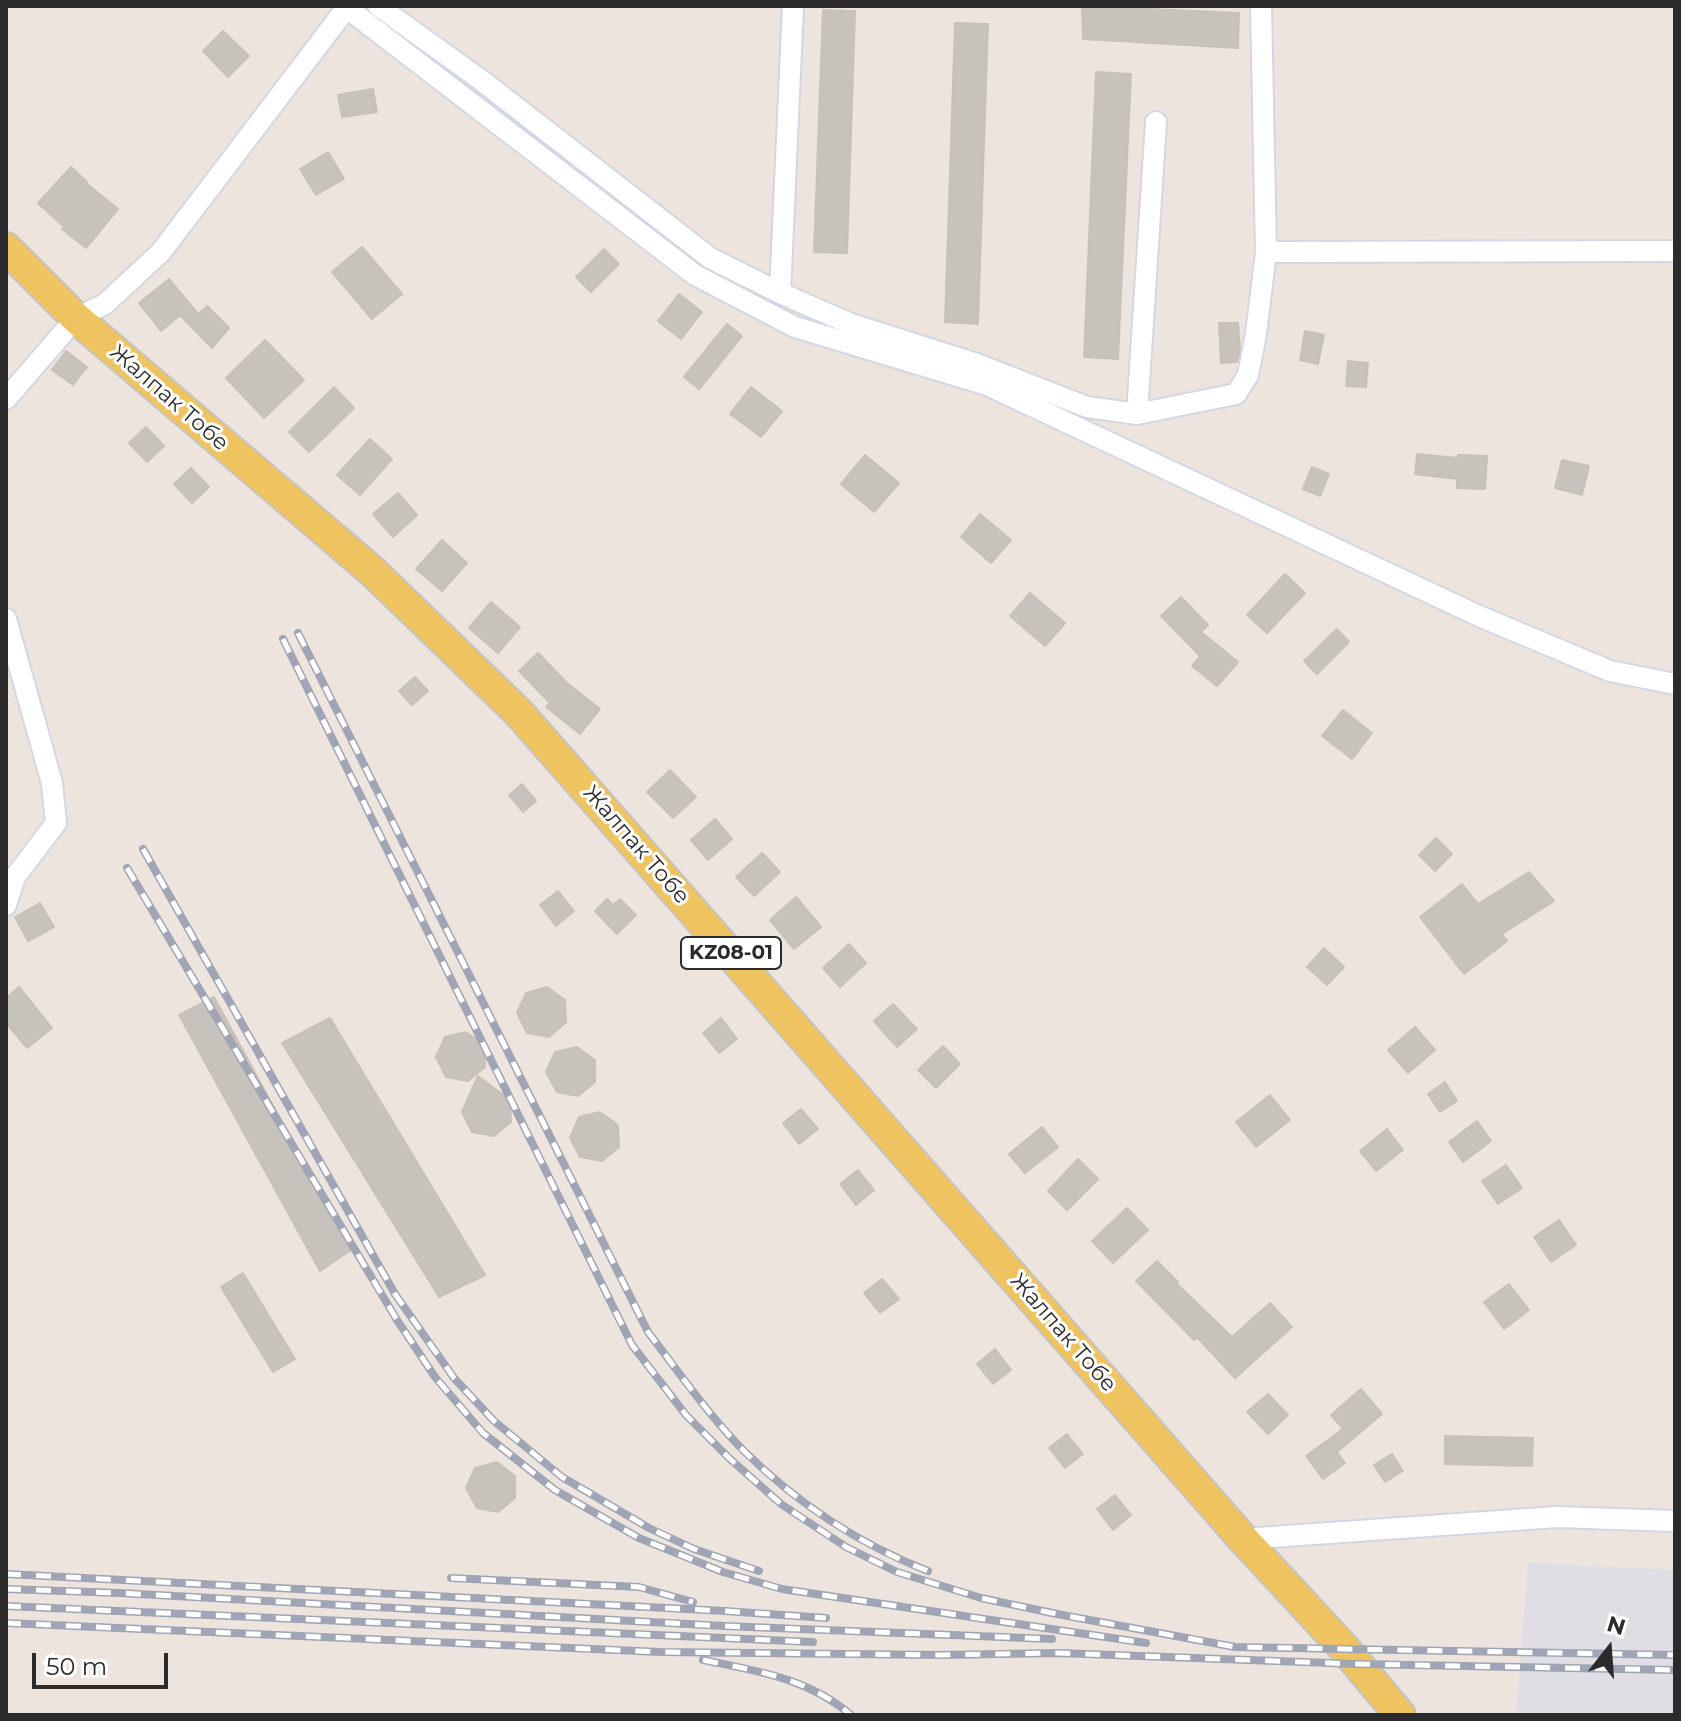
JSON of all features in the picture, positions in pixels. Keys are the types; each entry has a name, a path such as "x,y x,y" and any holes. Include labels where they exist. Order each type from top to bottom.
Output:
{"main road":[{"name":"Жалпак Тобе","path":"6,248 76,318 372,571 519,713 1400,1715"}],"street":[{"path":"378,6 481,80 710,258 851,324 977,364 1087,407 1137,414 1236,394 1248,375 1266,252 1261,6"},
{"path":"780,293 793,6"},
{"path":"6,399 76,318 105,304 161,252 347,7 695,275 795,327 987,385 1479,616 1610,671 1675,684"},
{"path":"1137,414 1156,122"},
{"path":"1266,252 1675,251"},
{"path":"6,619 52,783 56,823 15,877 6,905"},
{"path":"1243,1539 1557,1517 1675,1521"}],"shaded area":[{"path":"1528,1563 1675,1570 1675,1715 1516,1715"}],"building":[{"path":"1082,6 1239,13 1238,48 1083,39"},
{"path":"823,10 855,11 847,253 814,252"},
{"path":"955,23 988,24 978,324 945,322"},
{"path":"223,31 249,56 228,77 203,51"},
{"path":"1096,72 1131,74 1118,359 1084,357"},
{"path":"373,89 377,112 342,117 338,95"},
{"path":"328,152 344,179 316,195 300,169"},
{"path":"71,167 118,209 86,248 62,229 64,227 38,203"},
{"path":"362,247 402,294 372,319 332,272"},
{"path":"604,249 619,264 591,292 576,277"},
{"path":"169,279 198,314 207,306 229,328 212,348 180,315 161,331 139,303"},
{"path":"679,294 702,312 681,339 658,321"},
{"path":"1219,323 1238,323 1240,350 1237,362 1221,363"},
{"path":"727,324 742,336 699,389 684,377"},
{"path":"1305,331 1324,335 1318,364 1300,360"},
{"path":"265,340 304,380 264,418 226,378"},
{"path":"66,351 87,367 73,385 52,370"},
{"path":"1348,361 1368,363 1366,387 1346,386"},
{"path":"334,387 354,408 309,452 289,432"},
{"path":"751,387 782,411 761,437 730,414"},
{"path":"146,427 164,446 147,462 129,443"},
{"path":"370,439 392,459 360,495 337,475"},
{"path":"1417,454 1458,458 1458,455 1487,456 1485,489 1457,488 1457,479 1415,474"},
{"path":"865,455 899,483 874,512 841,484"},
{"path":"1562,460 1589,466 1582,495 1555,488"},
{"path":"1312,467 1329,474 1320,496 1303,489"},
{"path":"191,468 209,487 192,503 174,484"},
{"path":"398,493 417,515 393,537 373,514"},
{"path":"980,514 1011,540 991,563 961,537"},
{"path":"442,540 467,563 442,591 416,569"},
{"path":"1285,574 1305,593 1267,633 1247,615"},
{"path":"1030,593 1065,623 1045,646 1010,616"},
{"path":"1181,597 1208,625 1201,632 1238,662 1217,686 1192,666 1200,656 1161,616"},
{"path":"491,602 520,627 498,653 469,628"},
{"path":"1337,629 1349,642 1317,674 1304,661"},
{"path":"538,653 567,683 600,709 580,734 546,707 550,703 519,671"},
{"path":"415,677 428,691 412,705 399,691"},
{"path":"1343,710 1372,733 1352,759 1322,736"},
{"path":"670,770 696,797 673,818 647,792"},
{"path":"522,784 536,801 523,812 509,795"},
{"path":"715,819 732,839 708,860 691,840"},
{"path":"1436,838 1452,854 1435,871 1419,855"},
{"path":"762,853 780,872 754,896 736,877"},
{"path":"1529,872 1554,901 1502,934 1507,941 1464,974 1420,917 1462,884 1478,904"},
{"path":"558,891 574,911 556,926 540,905"},
{"path":"796,897 821,927 794,949 770,920"},
{"path":"607,899 613,905 620,899 636,915 617,934 595,911"},
{"path":"40,903 54,927 28,941 15,917"},
{"path":"849,944 866,963 840,987 823,968"},
{"path":"1324,948 1344,967 1327,985 1307,967"},
{"path":"19,987 52,1028 27,1048 6,1023 6,998"},
{"path":"547,987 565,1000 566,1022 549,1037 527,1033 517,1013 526,993"},
{"path":"214,997 351,1250 320,1271 179,1015"},
{"path":"893,1004 917,1029 897,1047 874,1021"},
{"path":"330,1018 485,1275 439,1297 282,1043"},
{"path":"721,1018 737,1039 719,1053 703,1033"},
{"path":"1415,1027 1435,1050 1408,1073 1388,1050"},
{"path":"466,1032 484,1045 485,1067 468,1081 446,1077 436,1057 445,1037"},
{"path":"943,1046 960,1064 936,1088 918,1070"},
{"path":"577,1047 595,1060 595,1082 578,1096 557,1092 546,1072 555,1052"},
{"path":"478,1076 510,1100 511,1122 494,1136 472,1132 462,1112"},
{"path":"1445,1082 1457,1101 1440,1112 1428,1094"},
{"path":"1270,1095 1290,1120 1256,1147 1236,1122"},
{"path":"801,1109 818,1129 799,1144 783,1123"},
{"path":"600,1112 618,1125 619,1147 602,1161 580,1157 570,1138 579,1117"},
{"path":"1477,1121 1491,1141 1463,1162 1449,1142"},
{"path":"1042,1127 1058,1147 1025,1173 1009,1154"},
{"path":"1387,1129 1403,1150 1376,1171 1360,1151"},
{"path":"1078,1159 1098,1179 1067,1210 1048,1191"},
{"path":"1506,1165 1522,1188 1498,1204 1482,1181"},
{"path":"858,1170 874,1190 856,1205 840,1184"},
{"path":"1127,1208 1148,1230 1113,1263 1092,1241"},
{"path":"1559,1220 1576,1245 1551,1262 1534,1237"},
{"path":"1157,1261 1232,1337 1270,1303 1292,1327 1235,1378 1197,1337 1194,1340 1136,1281"},
{"path":"243,1273 295,1359 273,1372 221,1287"},
{"path":"882,1279 899,1299 880,1313 864,1293"},
{"path":"1509,1284 1529,1310 1504,1329 1484,1302"},
{"path":"995,1349 1011,1370 993,1384 977,1364"},
{"path":"1361,1389 1382,1414 1337,1452 1345,1463 1323,1479 1306,1456 1343,1429 1331,1415"},
{"path":"1268,1394 1288,1415 1268,1434 1247,1412"},
{"path":"1067,1434 1083,1454 1065,1468 1049,1448"},
{"path":"1445,1436 1533,1438 1532,1466 1445,1464"},
{"path":"1392,1454 1403,1471 1385,1482 1374,1465"},
{"path":"497,1462 515,1476 515,1498 498,1512 477,1508 466,1488 475,1468"},
{"path":"1115,1495 1131,1515 1113,1530 1097,1509"}],"railway":[{"path":"298,633 648,1332 719,1423 744,1451 785,1488 853,1535 928,1571"},
{"path":"283,639 632,1345 686,1415 781,1504 846,1547 897,1572 981,1598 1235,1647 1675,1655"},
{"path":"143,849 395,1294 454,1378 494,1421 562,1477 649,1528 694,1549 759,1571"},
{"path":"127,868 397,1320 435,1377 483,1433 555,1490 639,1538 723,1572 782,1589 1146,1643"},
{"path":"6,1574 826,1618"},
{"path":"451,1578 639,1587 693,1602"},
{"path":"6,1589 724,1626 1052,1639"},
{"path":"6,1606 813,1642"},
{"path":"6,1623 660,1652 1058,1653 1357,1664 1675,1670"},
{"path":"703,1660 762,1672 800,1684 835,1702 851,1715"}]}
